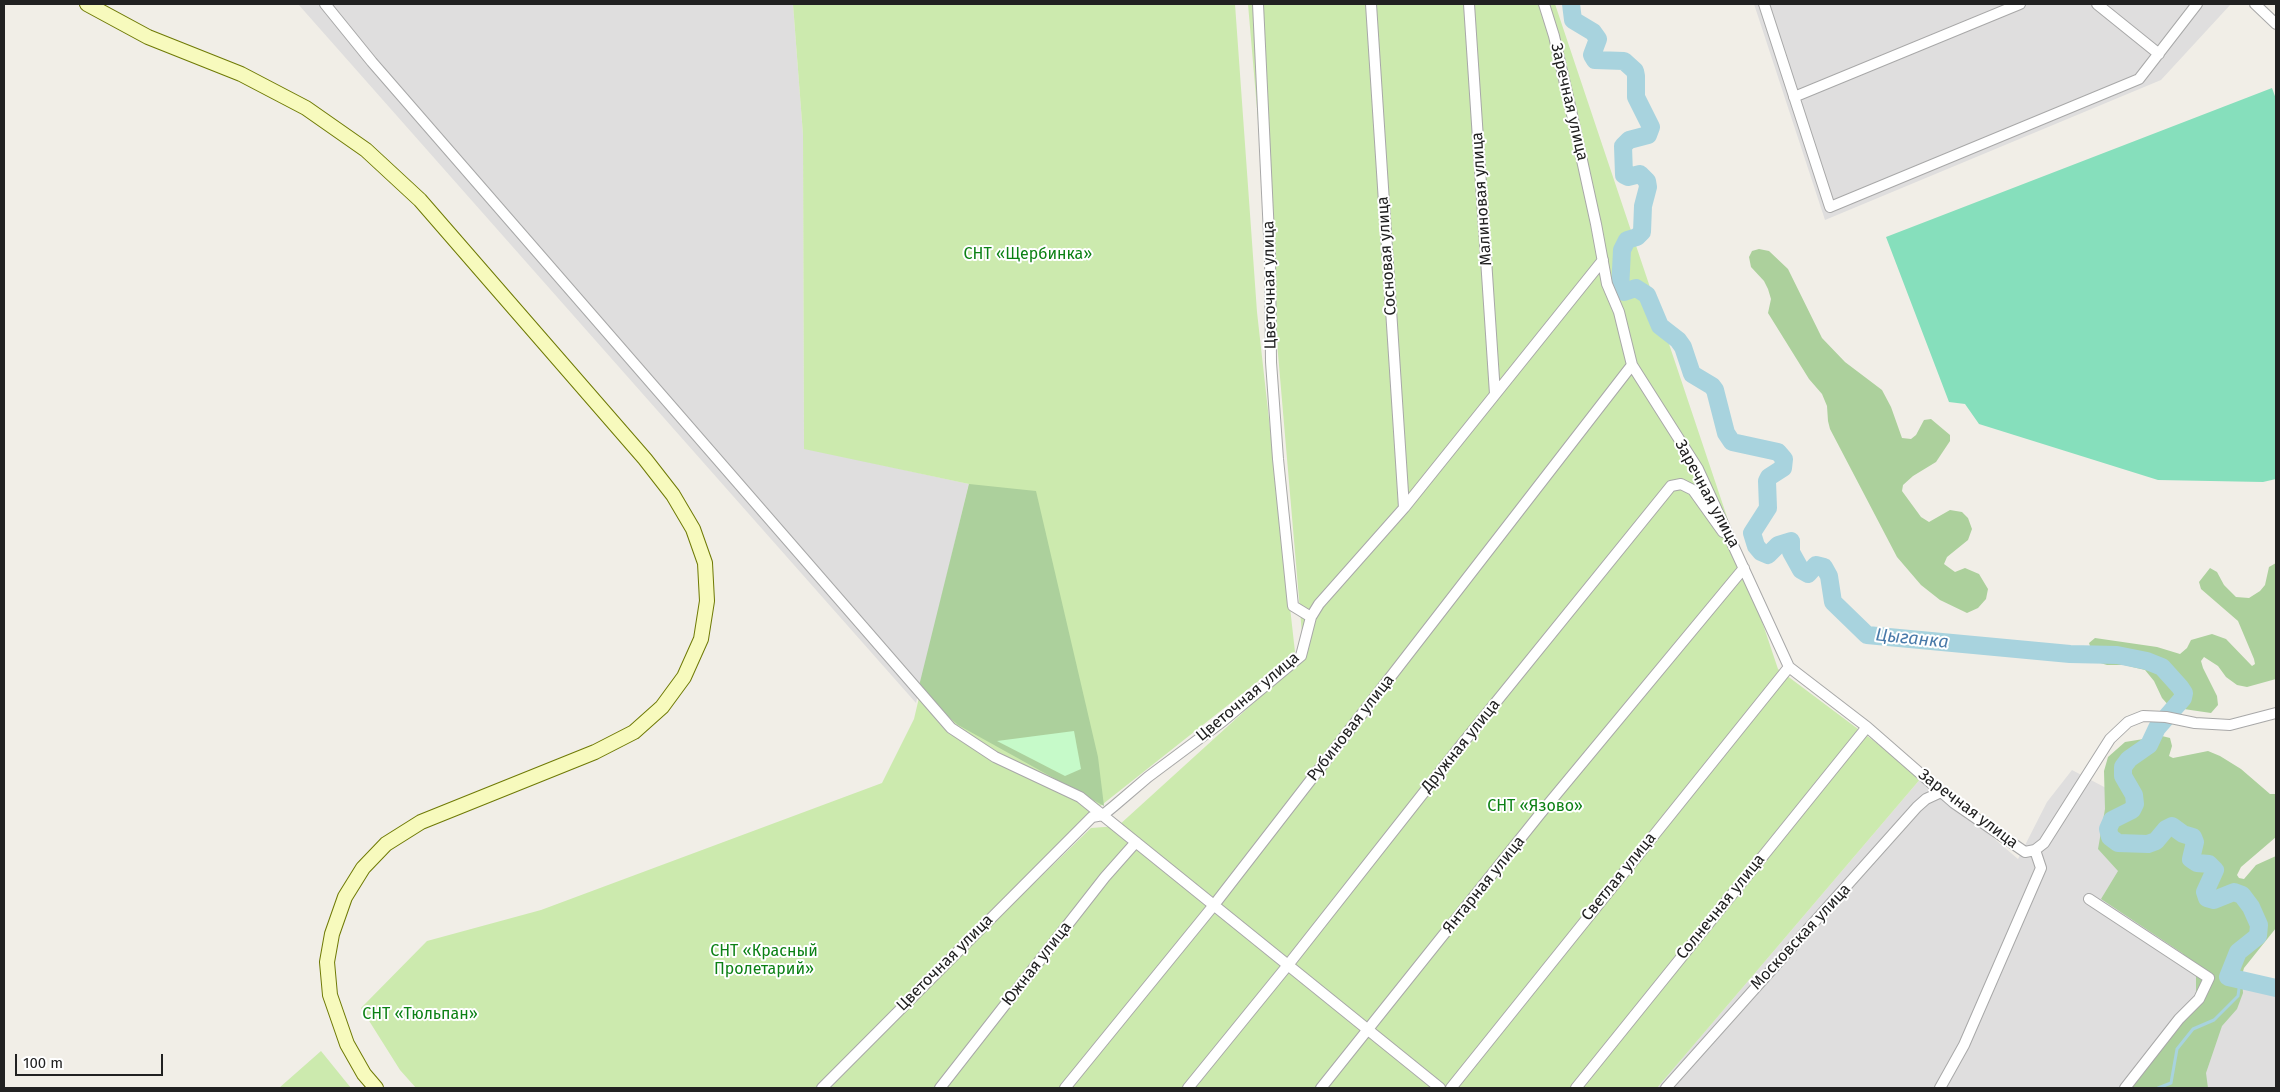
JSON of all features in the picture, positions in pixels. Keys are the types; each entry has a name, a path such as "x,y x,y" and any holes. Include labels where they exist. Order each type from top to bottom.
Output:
{"main road":[{"path":"88,4 148,37 249,78 306,108 366,150 420,200 644,459 678,504 693,529 705,563 707,601 702,638 684,677 662,707 634,732 596,752 422,822 386,844 363,868 345,897 332,934 328,962 330,994 347,1044 364,1074 376,1088"}],"street":[{"path":"325,4 372,62 950,728 996,757 1080,797 1440,1088"},
{"name":"Цветочная улица","path":"822,1088 1092,817 1103,814 1223,721 1301,656 1311,617 1294,606 1278,458 1271,362 1270,256 1258,4"},
{"name":"Сосновая улица","path":"1371,4 1404,508"},
{"name":"Малиновая улица","path":"1469,4 1495,394"},
{"name":"Заречная улица","path":"1544,4 1554,36 1607,284 1619,312 1632,365 1698,469 1789,667 1867,727 1941,792 2030,851"},
{"path":"1764,4 1830,207 2139,79 2197,4"},
{"path":"1794,97 2020,4"},
{"path":"2096,4 2159,54"},
{"path":"2255,4 2276,24"},
{"path":"1311,617 1318,604 1404,508 1603,260"},
{"name":"Рубиновая улица","path":"1065,1088 1214,905 1632,365"},
{"name":"Дружная улица","path":"1188,1088 1288,965 1458,748 1671,486 1681,484 1693,490 1739,556"},
{"name":"Янтарная улица","path":"1321,1088 1540,814 1744,568"},
{"name":"Светлая улица","path":"1451,1088 1789,667"},
{"path":"1940,1088 1964,1045 2041,868 2030,851 2044,843 2054,830 2110,739 2128,722 2143,716 2166,717 2195,723 2230,725 2276,713"},
{"name":"Солнечная улица","path":"1576,1088 1867,727"},
{"name":"Московская улица","path":"1666,1088 1917,807 1926,799 1941,792"},
{"name":"Южная улица","path":"940,1088 1105,877 1136,842"},
{"path":"2089,899 2210,978 2200,998 2179,1019 2125,1088"}],"shaded area":[{"path":"298,4 793,4 803,135 804,448 969,484 916,703"},
{"path":"1754,4 2231,4 2161,80 1825,220"},
{"path":"2072,770 2106,788 2231,978 2276,988 2276,1088 1657,1088 1922,777 2018,859 2047,802"}],"green space":[{"name":"СНТ «Щербинка»","path":"793,4 1235,4 1257,312 1295,652 1084,819 815,1088 416,1088 400,1070 361,1008 427,941 541,910 882,783 914,719 969,484 804,449 803,135"},
{"name":"СНТ «Язово»","path":"1248,4 1555,4 1778,669 1922,777 1657,1088 830,1088 960,955 1091,828 1118,826 1304,657"},
{"path":"2272,88 2276,99 2276,479 2263,482 2158,480 1979,424 1965,404 1949,402 1886,237"},
{"path":"1759,249 1769,251 1788,269 1822,338 1845,362 1882,390 1891,407 1902,438 1911,439 1916,435 1924,420 1931,419 1950,435 1950,441 1936,462 1913,476 1903,485 1902,491 1921,517 1929,522 1950,510 1962,512 1968,518 1972,529 1968,540 1947,557 1944,564 1955,572 1965,568 1979,574 1988,589 1986,599 1978,608 1967,613 1940,600 1921,585 1897,557 1830,429 1827,406 1822,394 1809,379 1768,313 1771,299 1768,289 1764,281 1751,267 1749,257 1752,251"},
{"path":"969,484 1036,491 1098,757 1104,806 958,725 918,690"},
{"path":"2276,563 2276,679 2247,687 2237,685 2226,677 2218,666 2204,657 2201,661 2203,668 2217,696 2218,705 2211,713 2170,707 2162,698 2154,681 2145,670 2097,662 2089,643 2095,638 2157,647 2180,654 2187,648 2191,640 2212,634 2226,639 2252,666 2255,664 2254,659 2238,621 2201,589 2199,582 2210,568 2217,572 2224,585 2236,597 2249,598 2260,591 2265,585 2269,567"},
{"path":"1074,731 1081,769 1065,776 997,741"},
{"path":"2162,736 2170,738 2172,746 2169,756 2173,758 2208,751 2241,769 2270,794 2276,794 2276,837 2241,867 2237,875 2239,878 2244,879 2256,865 2276,856 2276,928 2244,968 2242,975 2243,993 2237,1009 2222,1026 2206,1073 2208,1088 2131,1088 2188,1015 2196,992 2196,977 2192,962 2182,953 2101,899 2118,871 2098,849 2105,809 2104,771 2108,757 2125,742"},
{"name":"СНТ «Тюльпан»","path":"321,1051 351,1088 279,1088"}],"waterway":[{"name":"Цыганка","path":"1571,4 1573,20 1593,32 1598,39 1592,55 1595,60 1624,61 1635,71 1636,97 1651,127 1648,135 1629,140 1623,146 1624,175 1628,177 1640,174 1647,181 1648,187 1643,206 1642,232 1637,237 1627,240 1622,250 1620,290 1624,292 1636,288 1647,295 1660,326 1678,340 1683,347 1692,374 1712,386 1715,390 1726,433 1732,442 1778,452 1784,459 1783,468 1769,477 1767,481 1768,508 1752,533 1756,546 1761,552 1768,555 1778,545 1791,541 1791,552 1801,570 1808,574 1816,565 1824,567 1829,576 1833,602 1867,635 2070,654 2117,655 2147,661 2162,667 2180,687 2184,693 2183,698 2157,728 2149,745 2129,759 2123,767 2123,776 2134,795 2135,804 2132,810 2112,820 2108,829 2110,837 2118,843 2148,844 2156,841 2166,829 2172,826 2183,834 2193,837 2195,842 2191,859 2197,863 2209,864 2215,870 2205,892 2207,898 2214,900 2234,892 2242,895 2251,907 2259,925 2258,936 2238,952 2228,977 2276,988"},
{"path":"2158,1088 2171,1083 2177,1049 2193,1029 2214,1020 2238,996 2240,981"}],"park label":[{"name":"СНТ «Красный Пролетарий»","path":"764,961"}]}
